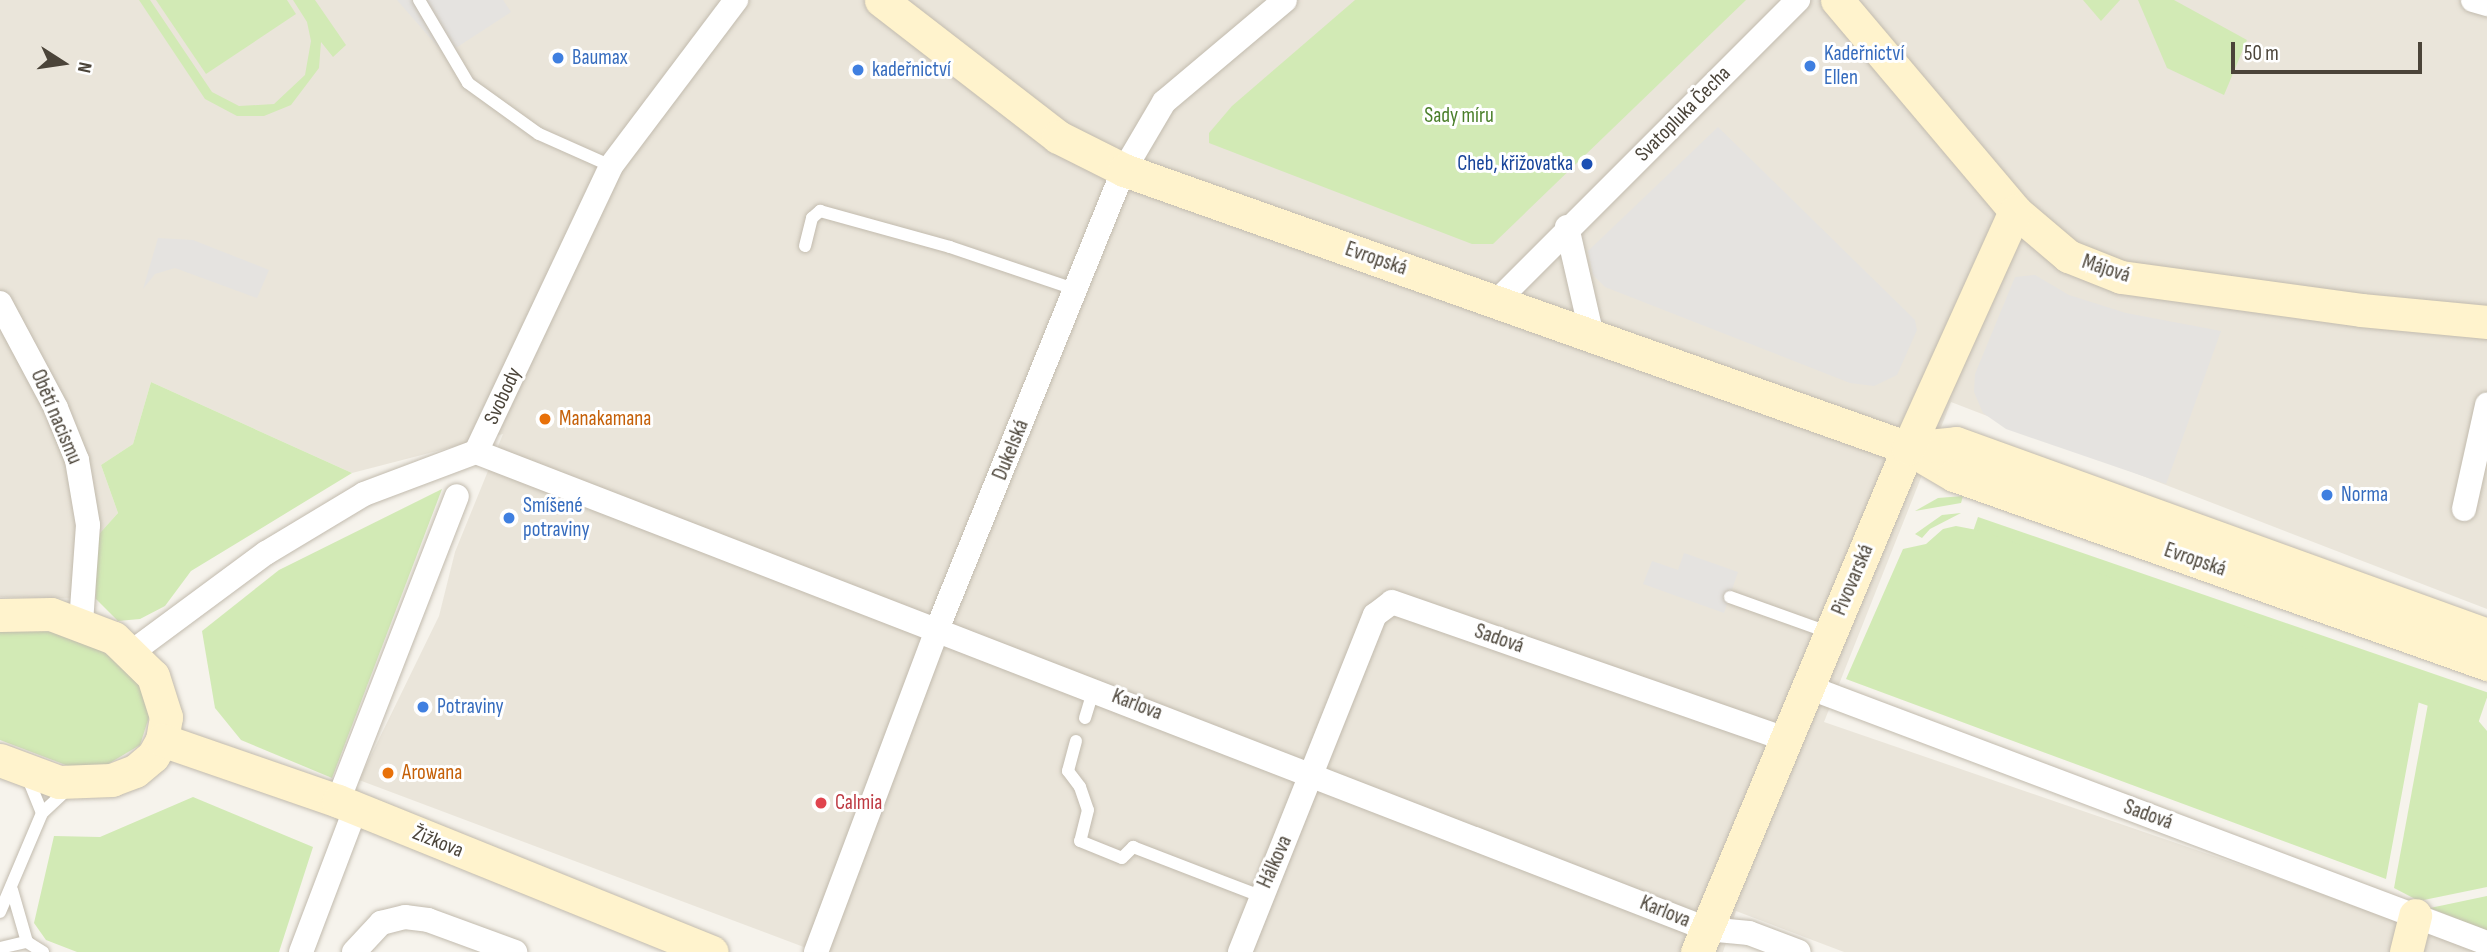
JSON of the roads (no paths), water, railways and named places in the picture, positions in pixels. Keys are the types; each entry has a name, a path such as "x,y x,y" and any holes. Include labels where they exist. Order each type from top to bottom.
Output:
{"street":[{"name":"Svobody","path":"475,452 611,166 736,0"},
{"name":"Evropská","path":"881,0 1058,138 1124,170 1908,448 1954,475 2487,664"},
{"name":"Dukelská","path":"816,952 938,628 1124,170 1164,102 1285,0"},
{"name":"Svatopluka Čecha","path":"1497,301 1567,227 1798,0"},
{"name":"Májová","path":"1837,0 2015,211 2053,247 2121,277 2361,310 2487,322"},
{"path":"2473,0 2487,4"},
{"name":"Pivovarská","path":"1702,940 1908,448 2015,211"},
{"path":"1567,227 1592,336"},
{"name":"Obětí nacismu","path":"0,303 56,408 77,460 88,525 81,622"},
{"path":"2464,509 2487,405"},
{"name":"Evropská","path":"1908,448 1956,443 2487,635"},
{"path":"132,652 266,553 363,494 475,452"},
{"name":"Karlova","path":"475,452 1314,773 1702,940 1749,933 1799,952"},
{"path":"301,952 347,806 457,496"},
{"name":"Sadová","path":"1314,773 1375,615 1392,602 1786,739"},
{"path":"0,615 40,613 81,622 132,652 162,693 166,717 162,740 153,756 130,774 102,782 75,783 13,766"},
{"name":"Sadová","path":"1808,687 2487,943"},
{"name":"Žižkova","path":"162,740 347,806 712,952"},
{"name":"Hálkova","path":"1240,952 1260,896 1314,773"},
{"path":"2406,952 2415,915"},
{"path":"354,952 380,923 405,916 428,920 514,952"}],"lane":[{"path":"419,0 468,83 539,134 611,166"},
{"path":"805,246 812,218 820,211 950,247 1077,290"},
{"path":"1730,597 1831,633"},
{"path":"1085,718 1094,689"},
{"path":"1076,741 1068,772 1080,787 1088,810 1080,841 1122,858 1133,847 1260,896"},
{"path":"13,766 41,813"},
{"path":"0,912 12,890 41,813 75,783"},
{"path":"12,890 27,942 43,952"},
{"path":"0,948 27,942"}],"place":[{"name":"Baumax","path":"558,58"},
{"name":"Kadeřnictví Ellen","path":"1810,66"},
{"name":"kadeřnictví","path":"858,70"},
{"name":"Cheb, křižovatka","path":"1587,164"},
{"name":"Manakamana","path":"545,419"},
{"name":"Norma","path":"2327,495"},
{"name":"Smíšené potraviny","path":"509,518"},
{"name":"Potraviny","path":"423,707"},
{"name":"Arowana","path":"388,773"},
{"name":"Calmia","path":"821,803"}],"park label":[{"name":"Sady míru","path":"1459,116"}]}
